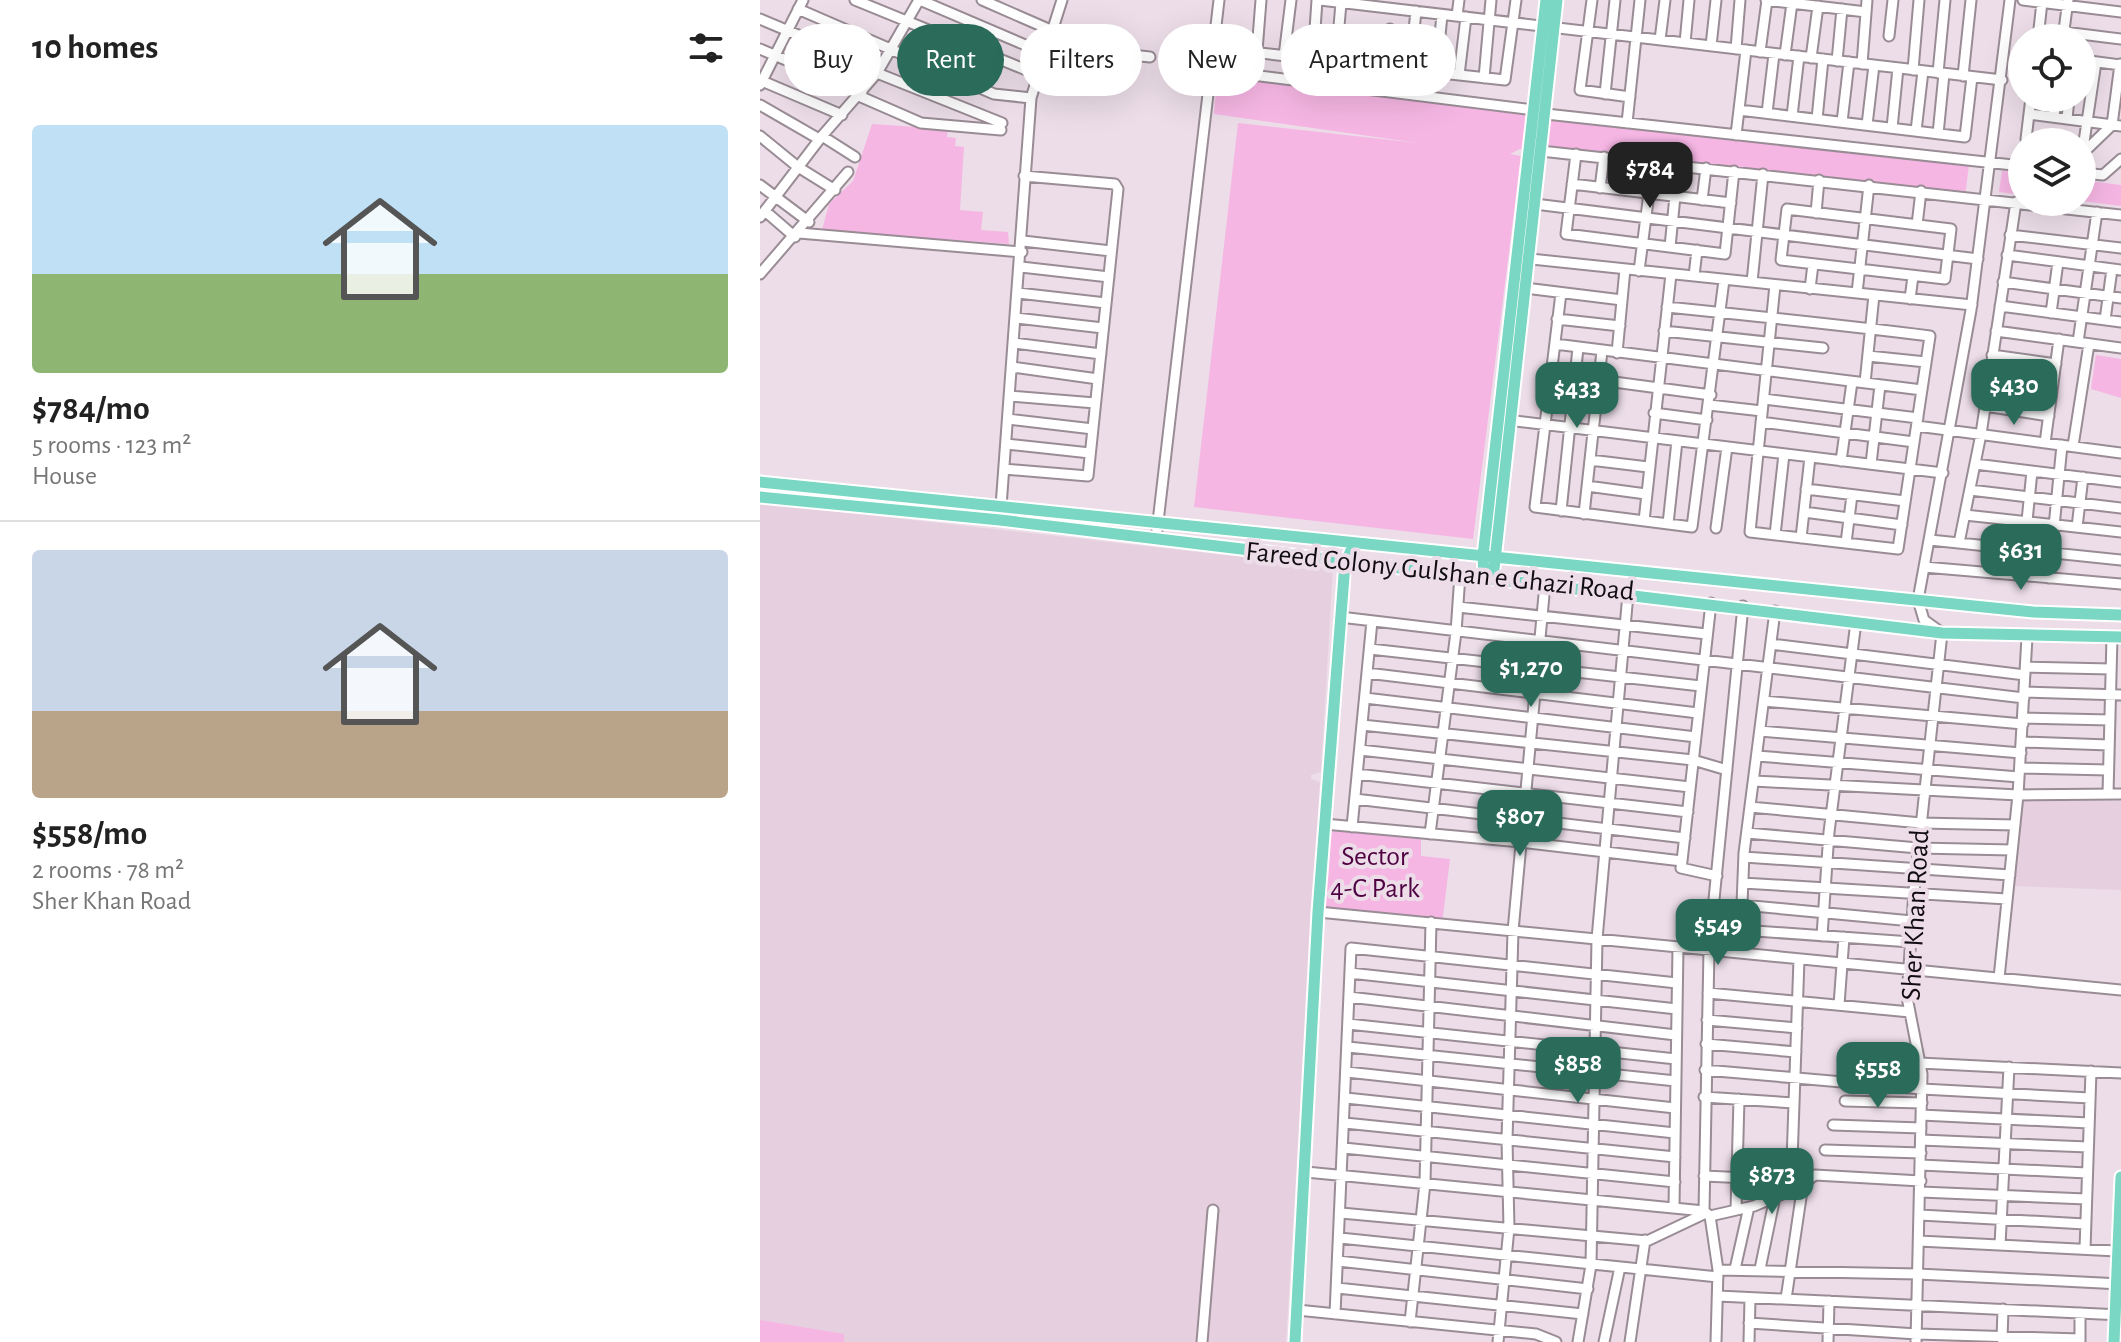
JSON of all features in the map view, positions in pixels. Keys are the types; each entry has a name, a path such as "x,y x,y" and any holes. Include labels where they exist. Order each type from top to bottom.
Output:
{"main road":[{"path":"1546,0 1549,27"},
{"path":"1488,578 1488,556 1549,27 1557,0"},
{"path":"1505,420 1525,288 1523,258 1535,204 1541,151 1540,112"},
{"name":"Fareed Colony Gulshan e Ghazi Road","path":"760,482 1001,514 1156,539 1345,563 1743,606 1942,633 2116,637"},
{"name":"Fareed Colony Gulshan e Ghazi Road","path":"760,497 1158,524 2033,612 2121,615"},
{"path":"1295,1342 1324,824 1345,563 1354,544"},
{"path":"2114,1342 2118,1315 2121,1177"}],"street":[{"path":"855,0 1020,68"},
{"path":"881,66 919,0 1020,40"},
{"path":"982,0 1037,24"},
{"path":"1055,24 1062,0"},
{"path":"1217,24 1219,0"},
{"path":"1261,0 1257,51 1281,55"},
{"path":"1288,24 1291,0"},
{"path":"1436,0 1438,24"},
{"path":"1459,0 1462,17 1459,75"},
{"path":"1484,78 1491,0"},
{"path":"1456,75 1508,78 1516,0"},
{"path":"1592,0 1580,90 1630,97"},
{"path":"1605,94 1615,0"},
{"path":"1627,123 1640,0"},
{"path":"1660,40 1665,0"},
{"path":"1685,43 1689,0"},
{"path":"1711,46 1716,0"},
{"path":"1736,135 1741,50 1740,0"},
{"path":"1760,52 1766,0 1866,12"},
{"path":"1862,64 1867,0"},
{"path":"1889,36 1893,0"},
{"path":"1916,131 1919,0"},
{"path":"1938,134 1945,0"},
{"path":"1739,110 1965,137 1971,0"},
{"path":"1942,633 1924,620 1918,600 1972,305 2010,0"},
{"path":"2023,0 2068,2 2121,12"},
{"path":"1328,1 1386,4 1462,17 2002,80"},
{"path":"1328,1 1332,24"},
{"path":"1322,24 1328,1"},
{"path":"2040,24 2042,2"},
{"path":"2065,24 2068,2"},
{"path":"790,24 798,3 994,94 1031,98 1001,514"},
{"path":"1767,113 1792,3"},
{"path":"1811,58 1818,6"},
{"path":"1837,61 1842,9"},
{"path":"760,19 784,28"},
{"path":"784,37 761,83 842,115"},
{"path":"2096,37 2121,39"},
{"path":"760,49 784,58"},
{"path":"1142,56 1150,57"},
{"path":"1792,116 1799,56"},
{"path":"1817,119 1823,59"},
{"path":"1842,122 1849,62"},
{"path":"2096,62 2120,64 2116,126 2096,141"},
{"path":"1867,125 1874,65"},
{"path":"1892,128 1898,68"},
{"path":"865,96 921,123 1002,126 881,72"},
{"path":"1265,77 1627,123 2008,164"},
{"path":"859,96 820,138 762,214 797,235 1022,252"},
{"path":"1156,539 1209,96"},
{"path":"760,105 855,157"},
{"path":"2054,117 2055,112"},
{"path":"2067,119 2068,112"},
{"path":"2086,128 2088,112"},
{"path":"2027,128 2029,114 2116,126"},
{"path":"760,136 798,167 835,190"},
{"path":"1541,151 2008,201"},
{"path":"1576,154 1566,234 1725,254 1734,171"},
{"path":"1600,188 1604,157"},
{"path":"2096,174 2103,175 2121,159"},
{"path":"1639,271 1653,162"},
{"path":"1702,200 1706,168"},
{"path":"760,274 809,222 848,172"},
{"path":"1752,282 1763,174"},
{"path":"1004,469 1088,476 1118,189 1115,184 1024,176"},
{"path":"1816,213 1819,180"},
{"path":"1572,184 1731,203"},
{"path":"760,185 809,222"},
{"path":"1857,293 1869,185"},
{"path":"1917,225 1921,191"},
{"path":"1670,247 1675,196"},
{"path":"1535,204 1978,259"},
{"path":"1787,209 1816,213 1951,229 1945,279 1781,260 1787,209"},
{"path":"2073,446 2083,343 2082,317 2097,212 2121,215"},
{"path":"1959,543 1981,434 2013,216"},
{"path":"2010,235 2121,248"},
{"path":"1023,241 1111,251"},
{"path":"1694,276 1697,250"},
{"path":"2007,255 2116,269 2105,320"},
{"path":"1523,258 1972,305"},
{"path":"2051,313 2058,262"},
{"path":"1810,289 1813,264"},
{"path":"1021,267 1109,277"},
{"path":"1617,353 1625,269"},
{"path":"1644,521 1650,438 1671,274"},
{"path":"1910,299 1913,276"},
{"path":"1561,293 1535,507 1692,527 1724,280"},
{"path":"2003,282 2121,298"},
{"path":"1667,307 1721,312 1772,318 1871,328 1930,336 1898,549 1750,532 1764,399 1766,373 1772,318 1775,285"},
{"path":"1525,288 1622,300"},
{"path":"1018,293 1106,303"},
{"path":"1865,383 1874,295"},
{"path":"2000,306 2121,322"},
{"path":"1016,318 1103,328"},
{"path":"1557,319 1620,326"},
{"path":"1664,331 1823,348"},
{"path":"1996,331 2121,348"},
{"path":"2045,443 2059,339"},
{"path":"1014,343 1101,354"},
{"path":"1555,344 1766,373 1922,390"},
{"path":"1561,511 1578,348"},
{"path":"1584,514 1602,351"},
{"path":"1992,355 2056,364"},
{"path":"1868,356 1926,362"},
{"path":"1012,367 1098,379"},
{"path":"1599,380 1657,388 1762,416 1845,433 1914,442"},
{"path":"1989,380 2052,390"},
{"path":"1841,461 1852,382"},
{"path":"1871,464 1880,385"},
{"path":"1010,396 1095,403"},
{"path":"1764,399 1877,413 1951,430 2121,453"},
{"path":"1985,406 2049,416"},
{"path":"1654,413 1707,420"},
{"path":"1008,419 1093,429"},
{"path":"1505,420 1943,473"},
{"path":"1668,524 1677,441"},
{"path":"1006,444 1090,453"},
{"path":"2049,578 2062,445"},
{"path":"1716,528 1727,447"},
{"path":"1775,535 1784,454"},
{"path":"1801,538 1810,457"},
{"path":"1590,460 1648,467"},
{"path":"1975,464 2121,482"},
{"path":"2027,521 2032,471"},
{"path":"2077,527 2083,477"},
{"path":"1587,486 1646,494"},
{"path":"1806,489 1905,501"},
{"path":"1970,490 2121,508"},
{"path":"1846,543 1852,495"},
{"path":"1804,512 1902,525"},
{"path":"1965,515 2121,532"},
{"path":"1930,540 2121,560"},
{"path":"1924,567 2121,584"},
{"path":"1430,834 1453,659 1460,575"},
{"path":"1498,1337 1509,1228 1507,1140 1513,931 1545,584"},
{"path":"1578,1342 1588,1289 1593,1236 1597,939 1628,594"},
{"path":"1711,603 1681,868 1717,876"},
{"path":"1716,1342 1718,1273 1706,1213 1704,1176 1709,950 1743,606"},
{"path":"1458,607 1707,634"},
{"path":"1775,611 1744,857 1741,930 1911,942"},
{"path":"1340,617 1936,688 2024,695 2116,694"},
{"path":"1352,827 1372,621"},
{"path":"1822,936 1829,840 1856,622"},
{"name":"Sher Khan Road","path":"1916,1338 1922,1089 1910,1012 1909,969 1918,848 1942,633"},
{"path":"1999,978 2018,795 2027,637"},
{"path":"2108,794 2110,720 2116,694 2111,669 2116,637"},
{"path":"1771,644 2026,671 2111,669"},
{"path":"1370,649 1701,686"},
{"path":"1367,673 1698,713"},
{"path":"1365,698 1696,737"},
{"path":"1764,701 2023,721 2110,720"},
{"path":"1362,725 1693,760 1727,770"},
{"path":"1760,731 1929,745 2109,745"},
{"path":"1360,750 1690,787"},
{"path":"1757,756 1927,770 2108,770"},
{"path":"1357,774 1688,812"},
{"path":"1754,781 2018,795 2121,794"},
{"path":"1355,799 1685,838"},
{"path":"1750,807 1921,823 2015,825"},
{"path":"1324,824 1682,861"},
{"path":"1747,833 1918,848 2012,850"},
{"path":"1744,857 2010,875"},
{"path":"1743,883 1914,896 2007,899"},
{"path":"1742,905 1912,921"},
{"path":"1318,912 2121,990"},
{"path":"1410,1322 1425,1183 1431,922"},
{"path":"1839,1005 1844,937"},
{"path":"1674,1208 1678,947"},
{"path":"1335,1314 1344,1174 1351,948 1677,983"},
{"path":"1791,1185 1799,959"},
{"path":"1350,973 1677,1009"},
{"path":"1708,993 1910,1012"},
{"path":"1349,997 1676,1035"},
{"path":"1707,1020 1797,1028"},
{"path":"1348,1024 1676,1059"},
{"path":"1706,1044 1796,1052"},
{"path":"1348,1047 1676,1081"},
{"path":"1920,1063 2121,1073"},
{"path":"2000,1245 2009,1067"},
{"path":"1705,1070 1922,1089 2090,1098"},
{"path":"2085,1249 2091,1071"},
{"path":"1347,1072 1675,1108"},
{"path":"1704,1097 1794,1103"},
{"path":"1346,1098 1675,1133"},
{"path":"1736,1210 1739,1099"},
{"path":"1845,1101 1922,1103"},
{"path":"1921,1115 2089,1123"},
{"path":"1345,1123 1675,1157"},
{"path":"1833,1125 1921,1128"},
{"path":"1921,1140 2088,1147"},
{"path":"1344,1148 1675,1182"},
{"path":"1825,1150 1921,1153"},
{"path":"1921,1165 2087,1173"},
{"path":"1306,1172 1706,1213 1749,1207 1775,1197 1791,1185"},
{"path":"1704,1176 1737,1177 1791,1185 1803,1184 1815,1175 2003,1196 2086,1199"},
{"path":"1786,1299 1803,1184"},
{"path":"1760,1269 1775,1197"},
{"path":"1735,1269 1749,1207"},
{"path":"1202,1342 1213,1210"},
{"path":"1341,1213 1645,1240 1660,1237 1706,1213"},
{"path":"1920,1215 2085,1224"},
{"path":"1340,1238 1641,1269 1718,1273 1760,1269 2118,1284"},
{"path":"1630,1342 1645,1240"},
{"path":"1919,1241 2117,1251"},
{"path":"1338,1261 1588,1289"},
{"path":"1604,1342 1620,1267"},
{"path":"1337,1288 1583,1314"},
{"path":"1718,1296 2118,1315"},
{"path":"1749,1342 1750,1298"},
{"path":"1828,1342 1829,1301"},
{"path":"2002,1339 2003,1309"},
{"path":"1297,1310 1410,1322 1498,1337 1536,1334 1556,1342"},
{"path":"1749,1323 1916,1338 2080,1340 2080,1313"}],"shaded area":[{"path":"760,503 1333,567 1321,772 1311,775 1311,779 1320,782 1286,1342 760,1342"},
{"path":"2023,801 2121,801 2121,890 2014,886"}],"green space":[{"path":"1265,83 1281,84 1281,96 1379,96 1969,165 1965,196 1520,149 1510,154 1521,156 1473,539 1194,507 1238,123 1418,143 1214,114 1215,96 1265,96"},
{"path":"872,124 948,129 947,137 956,138 955,146 964,147 960,210 983,212 981,230 1008,232 1009,244 822,230 829,204 853,181"},
{"path":"2002,171 2008,172 2008,193 1999,192"},
{"path":"2096,182 2121,185 2121,206 2096,203"},
{"path":"2096,355 2121,359 2121,398 2091,389"},
{"name":"Sector 4-C Park","path":"1324,824 1421,833 1421,856 1450,859 1442,924 1318,912"},
{"path":"760,1320 844,1334 844,1342 760,1342"}]}
